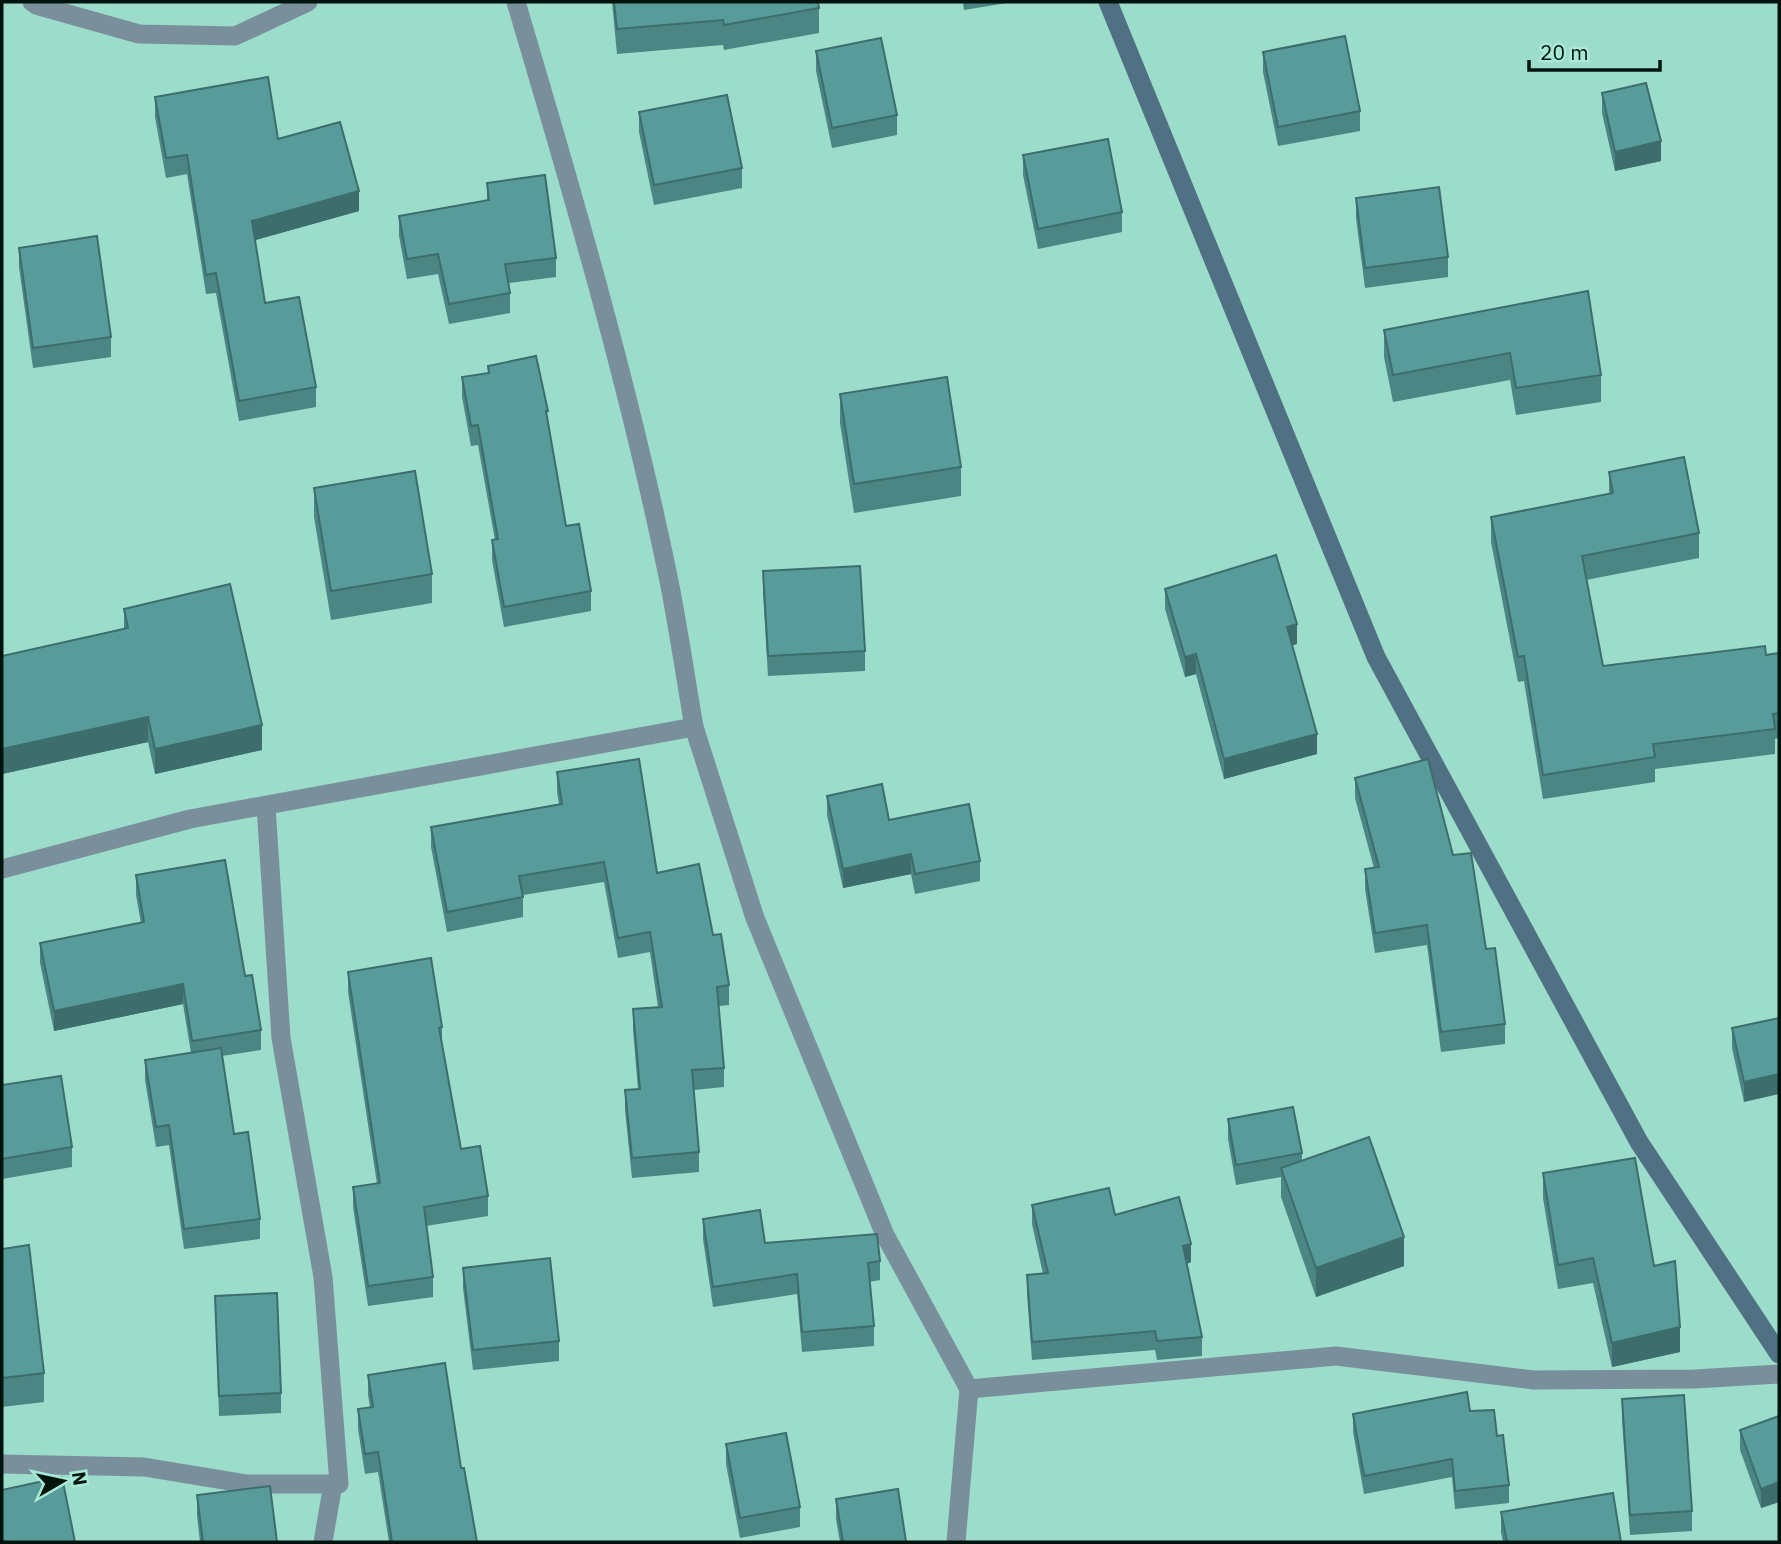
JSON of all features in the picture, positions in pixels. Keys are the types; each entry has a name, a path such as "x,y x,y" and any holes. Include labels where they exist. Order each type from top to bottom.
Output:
{"main road":[{"path":"1108,2 1376,657 1639,1142 1779,1354"}],"street":[{"path":"32,2 139,34 235,36 308,2"},
{"path":"516,2 578,212 637,443 670,586 694,727 755,918 885,1235 969,1389 956,1542"},
{"path":"2,869 190,819 694,727"},
{"path":"2,1464 144,1467 247,1484 339,1484 323,1277 281,1038 266,806"},
{"path":"969,1389 1336,1356 1534,1380 1695,1379 1779,1374"},
{"path":"323,1542 333,1484"}],"building":[{"path":"614,2 818,2 819,8 724,25 723,20 617,29"},
{"path":"1345,36 1360,111 1278,127 1263,52"},
{"path":"881,38 897,115 832,128 816,51"},
{"path":"268,77 278,139 340,122 359,191 252,221 265,303 299,297 316,387 239,401 216,273 206,275 187,155 166,158 155,97"},
{"path":"1646,83 1661,141 1615,152 1602,93"},
{"path":"727,95 742,168 654,185 639,112"},
{"path":"1108,139 1122,212 1038,229 1023,155"},
{"path":"545,175 556,258 505,264 510,293 449,304 438,254 407,259 399,216 489,200 487,183"},
{"path":"1439,187 1448,257 1365,268 1356,198"},
{"path":"97,236 111,337 33,348 19,248"},
{"path":"1588,291 1601,375 1516,388 1510,353 1393,375 1384,330"},
{"path":"536,356 548,411 566,526 579,524 591,591 504,607 492,540 498,539 478,425 471,426 462,377 489,373 488,366"},
{"path":"947,377 961,467 854,484 840,394"},
{"path":"1684,457 1699,533 1582,556 1603,666 1765,646 1766,655 1779,653 1779,713 1773,714 1775,729 1653,744 1655,757 1543,775 1524,656 1518,657 1491,517 1613,493 1609,472"},
{"path":"415,471 432,574 331,591 314,488"},
{"path":"1276,555 1297,624 1287,627 1317,734 1224,759 1196,654 1185,657 1165,589"},
{"path":"860,566 865,651 768,656 763,571"},
{"path":"230,584 262,725 155,749 148,717 2,749 2,656 128,628 124,609"},
{"path":"639,759 657,873 699,864 713,935 721,934 729,985 717,987 724,1068 692,1070 699,1152 632,1158 625,1090 640,1089 633,1009 662,1007 650,932 618,938 604,862 519,876 523,897 447,912 431,827 562,804 557,772"},
{"path":"1428,759 1453,855 1471,853 1486,949 1495,948 1505,1024 1441,1032 1427,925 1375,933 1365,869 1379,867 1355,778"},
{"path":"882,784 889,820 969,804 980,861 915,874 911,854 843,869 827,796"},
{"path":"225,860 245,976 252,975 261,1030 192,1041 183,984 54,1011 40,943 144,922 136,875"},
{"path":"431,958 442,1027 439,1028 461,1149 480,1146 488,1196 424,1207 433,1277 368,1286 353,1187 380,1183 348,972"},
{"path":"1779,1018 1779,1074 1744,1082 1732,1028"},
{"path":"221,1048 234,1134 248,1132 260,1219 184,1229 169,1125 156,1127 145,1060"},
{"path":"61,1076 72,1147 2,1159 2,1085"},
{"path":"1293,1107 1302,1153 1236,1165 1228,1119"},
{"path":"1369,1137 1404,1237 1316,1268 1281,1168"},
{"path":"1635,1158 1654,1266 1675,1261 1680,1327 1612,1343 1593,1258 1558,1265 1543,1173"},
{"path":"1109,1188 1115,1215 1179,1197 1191,1244 1183,1246 1202,1337 1157,1341 1155,1331 1032,1342 1027,1275 1048,1273 1032,1205"},
{"path":"760,1210 765,1243 877,1234 880,1261 868,1263 874,1326 802,1332 797,1274 713,1287 703,1219"},
{"path":"29,1245 44,1373 2,1378 2,1249"},
{"path":"550,1258 559,1341 473,1350 463,1268"},
{"path":"277,1293 281,1393 219,1396 215,1296"},
{"path":"445,1363 461,1468 464,1468 477,1542 392,1542 378,1452 365,1454 358,1409 373,1407 368,1375"},
{"path":"1467,1392 1470,1411 1494,1410 1497,1436 1503,1435 1509,1485 1455,1491 1452,1459 1364,1476 1353,1414"},
{"path":"1684,1395 1692,1511 1630,1515 1622,1399"},
{"path":"1779,1416 1779,1482 1761,1489 1740,1430"},
{"path":"786,1433 800,1507 740,1518 726,1444"},
{"path":"62,1477 75,1542 2,1542 2,1490"},
{"path":"270,1486 277,1542 203,1542 197,1495"},
{"path":"898,1489 906,1542 843,1542 836,1499"},
{"path":"1613,1493 1621,1542 1507,1542 1501,1512"}]}
